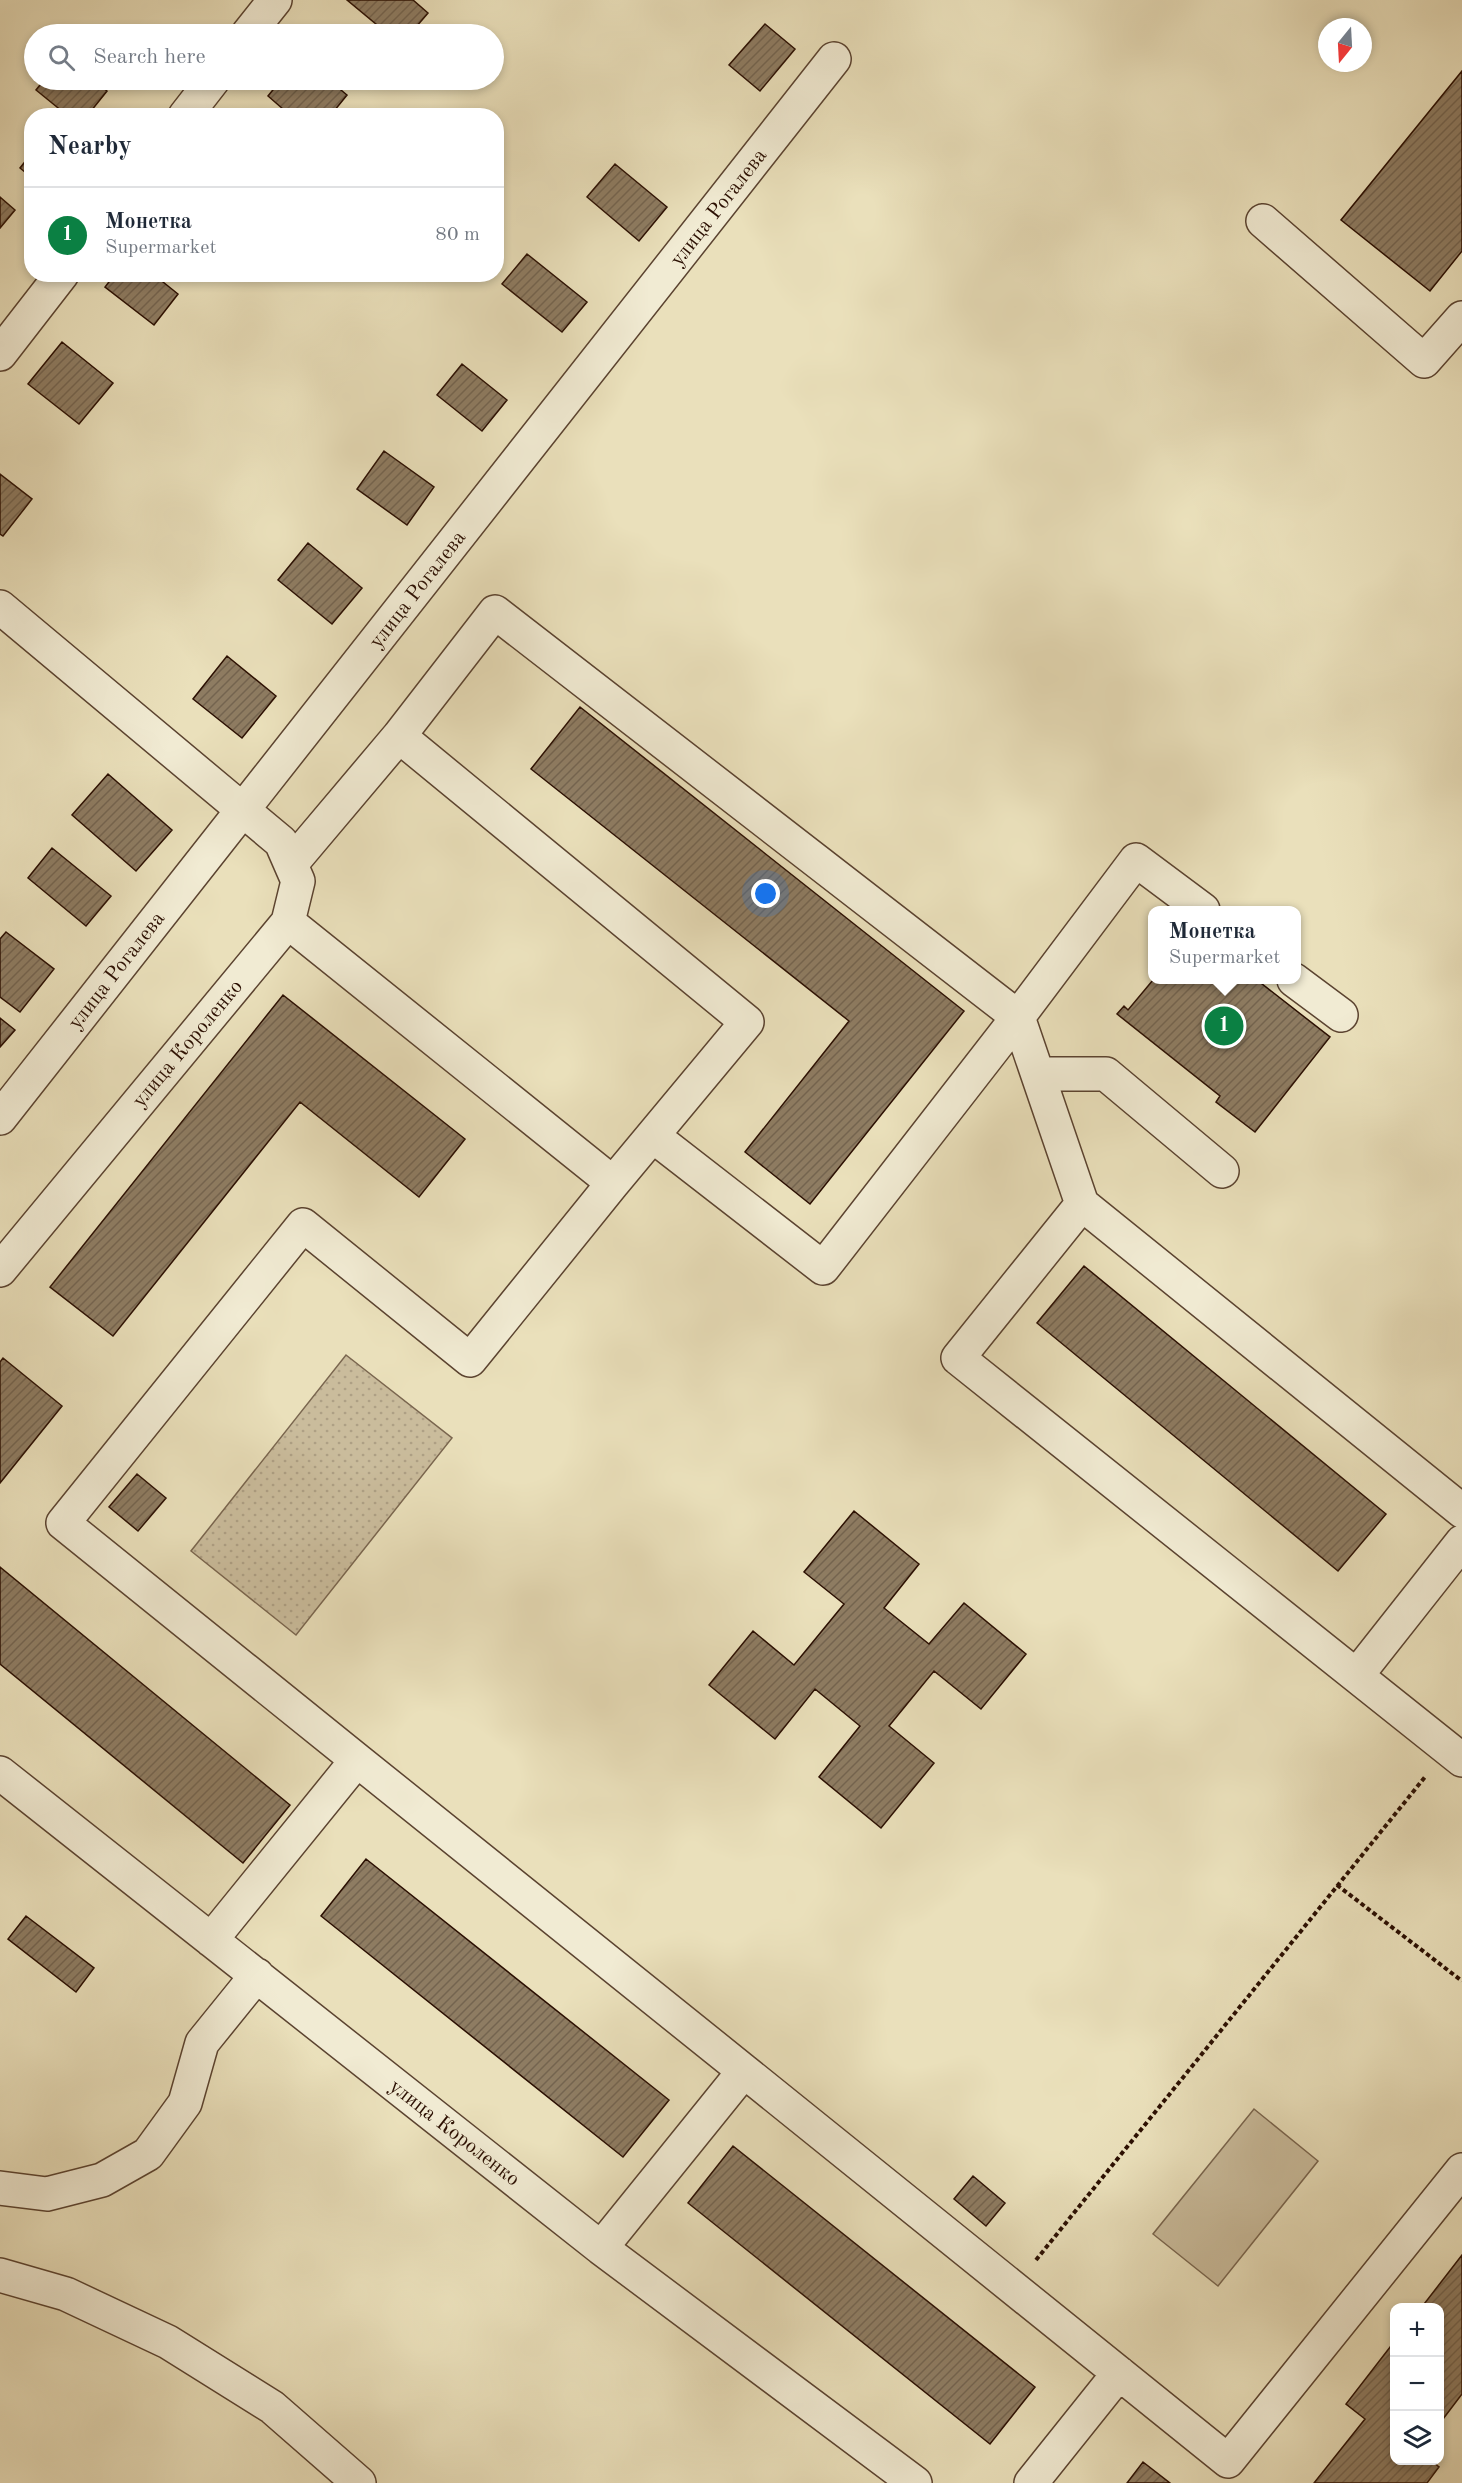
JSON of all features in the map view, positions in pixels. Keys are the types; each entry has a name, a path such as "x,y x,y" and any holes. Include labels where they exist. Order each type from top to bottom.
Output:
{"street":[{"path":"256,24 275,0"},
{"name":"улица Рогалева","path":"0,1118 834,59"},
{"path":"191,108 205,90"},
{"path":"1263,221 1424,361 1462,318"},
{"path":"0,354 56,282"},
{"name":"улица Короленко","path":"0,607 281,842 298,881 288,922 0,1270"},
{"path":"291,864 399,736 495,612 1018,1017 1082,1204 1462,1511"},
{"path":"399,736 747,1022 470,1360 303,1225 63,1523 1228,2461 1462,2170"},
{"path":"653,1136 823,1268 1018,1017 1136,860 1198,906"},
{"path":"288,922 613,1183"},
{"path":"1299,984 1341,1015"},
{"path":"1038,1074 1106,1074 1222,1171"},
{"path":"1082,1204 958,1358 1455,1754"},
{"path":"1357,1675 1462,1542"},
{"path":"211,1940 357,1760"},
{"name":"улица Короленко","path":"0,1773 601,2248 915,2483"},
{"path":"0,2187 47,2194 102,2180 148,2154 185,2103 202,2043 257,1975"},
{"path":"601,2248 744,2071"},
{"path":"0,2275 66,2294 168,2342 272,2407 359,2483"},
{"path":"1031,2483 1119,2373"}],"path":[{"path":"1013,2288 1337,1885 1455,1754"},
{"path":"1337,1885 1462,1981"}],"shaded area":[{"path":"346,1355 452,1438 296,1635 191,1551"},
{"path":"1254,2109 1318,2161 1218,2286 1153,2234"}],"building":[{"path":"347,0 413,0 428,13 419,24 376,24"},
{"path":"765,24 795,49 760,91 729,65"},
{"path":"1462,71 1462,251 1430,291 1341,220"},
{"path":"36,90 107,91 93,108 58,108"},
{"path":"273,90 341,90 347,95 336,108 282,108 268,96"},
{"path":"615,164 667,207 639,241 587,197"},
{"path":"0,197 15,210 0,228"},
{"path":"527,254 587,302 562,332 502,284"},
{"path":"109,282 163,282 178,294 154,325 105,287"},
{"path":"62,342 113,383 79,424 28,384"},
{"path":"462,364 507,400 482,431 437,395"},
{"path":"384,451 434,487 407,525 357,489"},
{"path":"0,474 32,499 3,536 0,534"},
{"path":"308,543 362,588 332,624 278,580"},
{"path":"227,656 276,696 242,738 193,699"},
{"path":"580,707 964,1011 810,1204 745,1152 849,1021 531,769"},
{"path":"108,774 172,830 136,871 72,815"},
{"path":"52,848 111,896 86,926 28,878"},
{"path":"6,932 54,969 20,1012 0,997 0,939"},
{"path":"1150,984 1262,984 1330,1037 1255,1132 1216,1102 1220,1096 1117,1014 1124,1006 1128,1010"},
{"path":"283,995 465,1139 419,1197 300,1102 113,1336 50,1287"},
{"path":"0,1018 15,1030 0,1047"},
{"path":"1084,1266 1386,1514 1338,1571 1037,1323"},
{"path":"3,1358 62,1406 0,1483 0,1362"},
{"path":"137,1474 166,1498 138,1531 109,1507"},
{"path":"854,1511 919,1564 884,1608 929,1644 964,1603 1026,1654 981,1709 934,1671 889,1726 934,1763 881,1828 819,1777 860,1726 815,1689 775,1739 709,1685 753,1631 794,1665 844,1604 804,1572"},
{"path":"0,1567 290,1805 243,1863 0,1664"},
{"path":"366,1859 669,2100 623,2157 321,1916"},
{"path":"26,1916 94,1968 76,1992 8,1939"},
{"path":"733,2146 1035,2387 990,2444 688,2203"},
{"path":"973,2176 1005,2203 986,2226 954,2199"},
{"path":"1462,2255 1462,2394 1444,2418 1444,2303 1425,2303"},
{"path":"1390,2347 1390,2465 1436,2465 1439,2467 1427,2483 1314,2483 1365,2419 1346,2404"},
{"path":"1143,2462 1170,2483 1127,2483"}],"place":[{"name":"Монетка","path":"1224,1026"}]}
